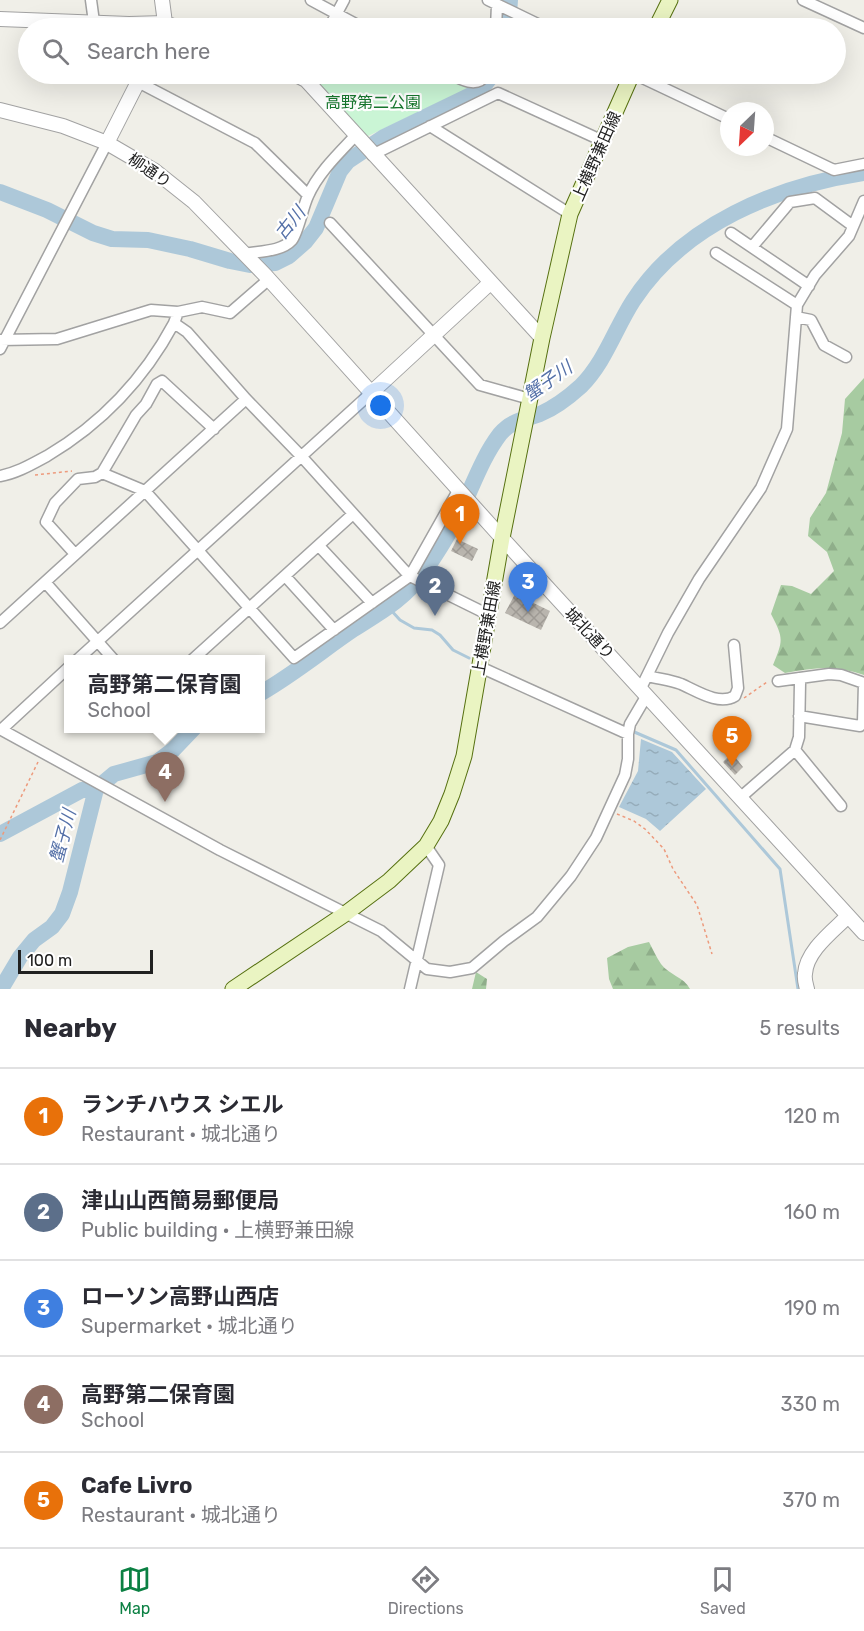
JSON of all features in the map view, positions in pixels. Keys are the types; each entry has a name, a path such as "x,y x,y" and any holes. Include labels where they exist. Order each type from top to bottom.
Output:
{"main road":[{"path":"661,18 670,0"},
{"name":"上横野兼田線","path":"233,989 345,914 389,881 426,846 441,821 464,756 502,538 542,338 570,214 629,84"}],"street":[{"path":"91,0 93,18"},
{"path":"162,0 163,18"},
{"path":"311,0 342,18"},
{"path":"334,18 344,0"},
{"path":"803,0 842,18"},
{"path":"493,2 526,18"},
{"path":"493,2 495,18"},
{"path":"0,18 18,19"},
{"path":"846,20 864,28"},
{"path":"2,343 34,288 72,208 137,84"},
{"path":"151,84 255,142 308,195"},
{"path":"309,84 542,338"},
{"path":"654,84 720,116"},
{"path":"372,154 498,93 603,141"},
{"name":"柳通り","path":"0,110 63,126 133,157 176,187 216,223 267,278"},
{"path":"430,126 570,214"},
{"path":"245,255 274,250 292,239 308,195 328,164 356,135"},
{"path":"774,141 834,170 864,164"},
{"path":"752,247 790,202 815,198 853,226"},
{"path":"64,672 1,729 220,850 381,931 417,962 432,971 450,972 472,968 537,917 596,838 627,768 630,724 668,633 699,579 761,488 787,429 797,304 849,236 864,202"},
{"path":"330,223 480,385 527,411"},
{"path":"731,233 809,286"},
{"path":"716,253 797,304"},
{"path":"2,343 46,340 144,311 178,312 202,307 230,313 267,278"},
{"name":"城北通り","path":"267,278 502,538 645,686 741,797 864,933"},
{"path":"82,655 302,457 490,283"},
{"path":"0,476 14,473 72,441 109,410 123,396 160,348 178,312"},
{"path":"796,316 811,320 824,345 846,357"},
{"path":"174,323 188,332 246,399 410,576 489,615"},
{"path":"75,554 46,522 55,503 78,479 95,477 102,473 157,384 162,381 214,429"},
{"path":"0,623 246,399"},
{"path":"102,473 145,491 294,658 410,576 460,490"},
{"path":"197,655 353,514"},
{"path":"318,546 372,603"},
{"path":"285,576 334,630"},
{"path":"45,582 110,655"},
{"path":"645,686 681,684 710,697 730,699 735,696 738,688 734,645"},
{"path":"480,667 628,734"},
{"path":"778,681 816,674 835,674 864,683 863,722 860,726 799,716"},
{"path":"741,797 795,750 799,737 799,678"},
{"path":"795,750 842,806"},
{"path":"410,989 439,865 426,846"},
{"path":"807,989 805,974 809,960 816,949 848,916"}],"path":[{"path":"14,473 26,475 72,471"},
{"path":"735,696 744,698 764,683 778,681"},
{"path":"0,840 42,753"},
{"path":"608,811 634,821 656,839 664,849 673,869 697,905 712,954"}],"green space":[{"name":"高野第二公園","path":"320,84 461,84 469,88 366,137"},
{"path":"864,378 864,675 824,668 785,673 773,665 781,640 771,614 781,585 792,586 811,594 834,571 827,552 808,536 810,518 826,493 842,433 845,399"},
{"path":"649,942 661,964 690,989 613,989 609,979 607,958 628,947"},
{"path":"476,972 487,979 486,989 472,989"}],"water":[{"path":"641,739 672,752 706,789 660,831 646,819 619,807 638,771"}],"building":[{"path":"457,539 478,549 472,561 451,551"},
{"path":"515,594 550,611 541,630 505,613"},
{"path":"732,753 743,767 735,775 723,762"}],"waterway":[{"name":"古川","path":"509,18 510,0"},
{"name":"古川","path":"0,192 47,210 93,233 112,239 148,240 250,265 275,263 289,256 316,228 340,171 348,161 384,137 473,94 485,84"},
{"name":"蟹子川","path":"265,690 383,611 417,582 448,534 483,461 500,434 514,423 551,408 581,386 597,367 633,301 654,274 678,250 705,230 766,199 831,179 864,173"},
{"path":"389,608 400,620 414,628 432,630 440,635 453,650 469,658"},
{"path":"632,731 676,750 780,869 798,989"},
{"name":"蟹子川","path":"1,989 20,957 34,940 52,927 62,914 70,892 96,789 114,774 157,762 189,733"},
{"path":"0,834 82,790 96,789"}],"place":[{"name":"ランチハウス シエル","path":"460,544"},
{"name":"ローソン高野山西店","path":"528,612"},
{"name":"津山山西簡易郵便局","path":"435,616"},
{"name":"Cafe Livro","path":"732,766"},
{"name":"高野第二保育園","path":"165,802"}]}
